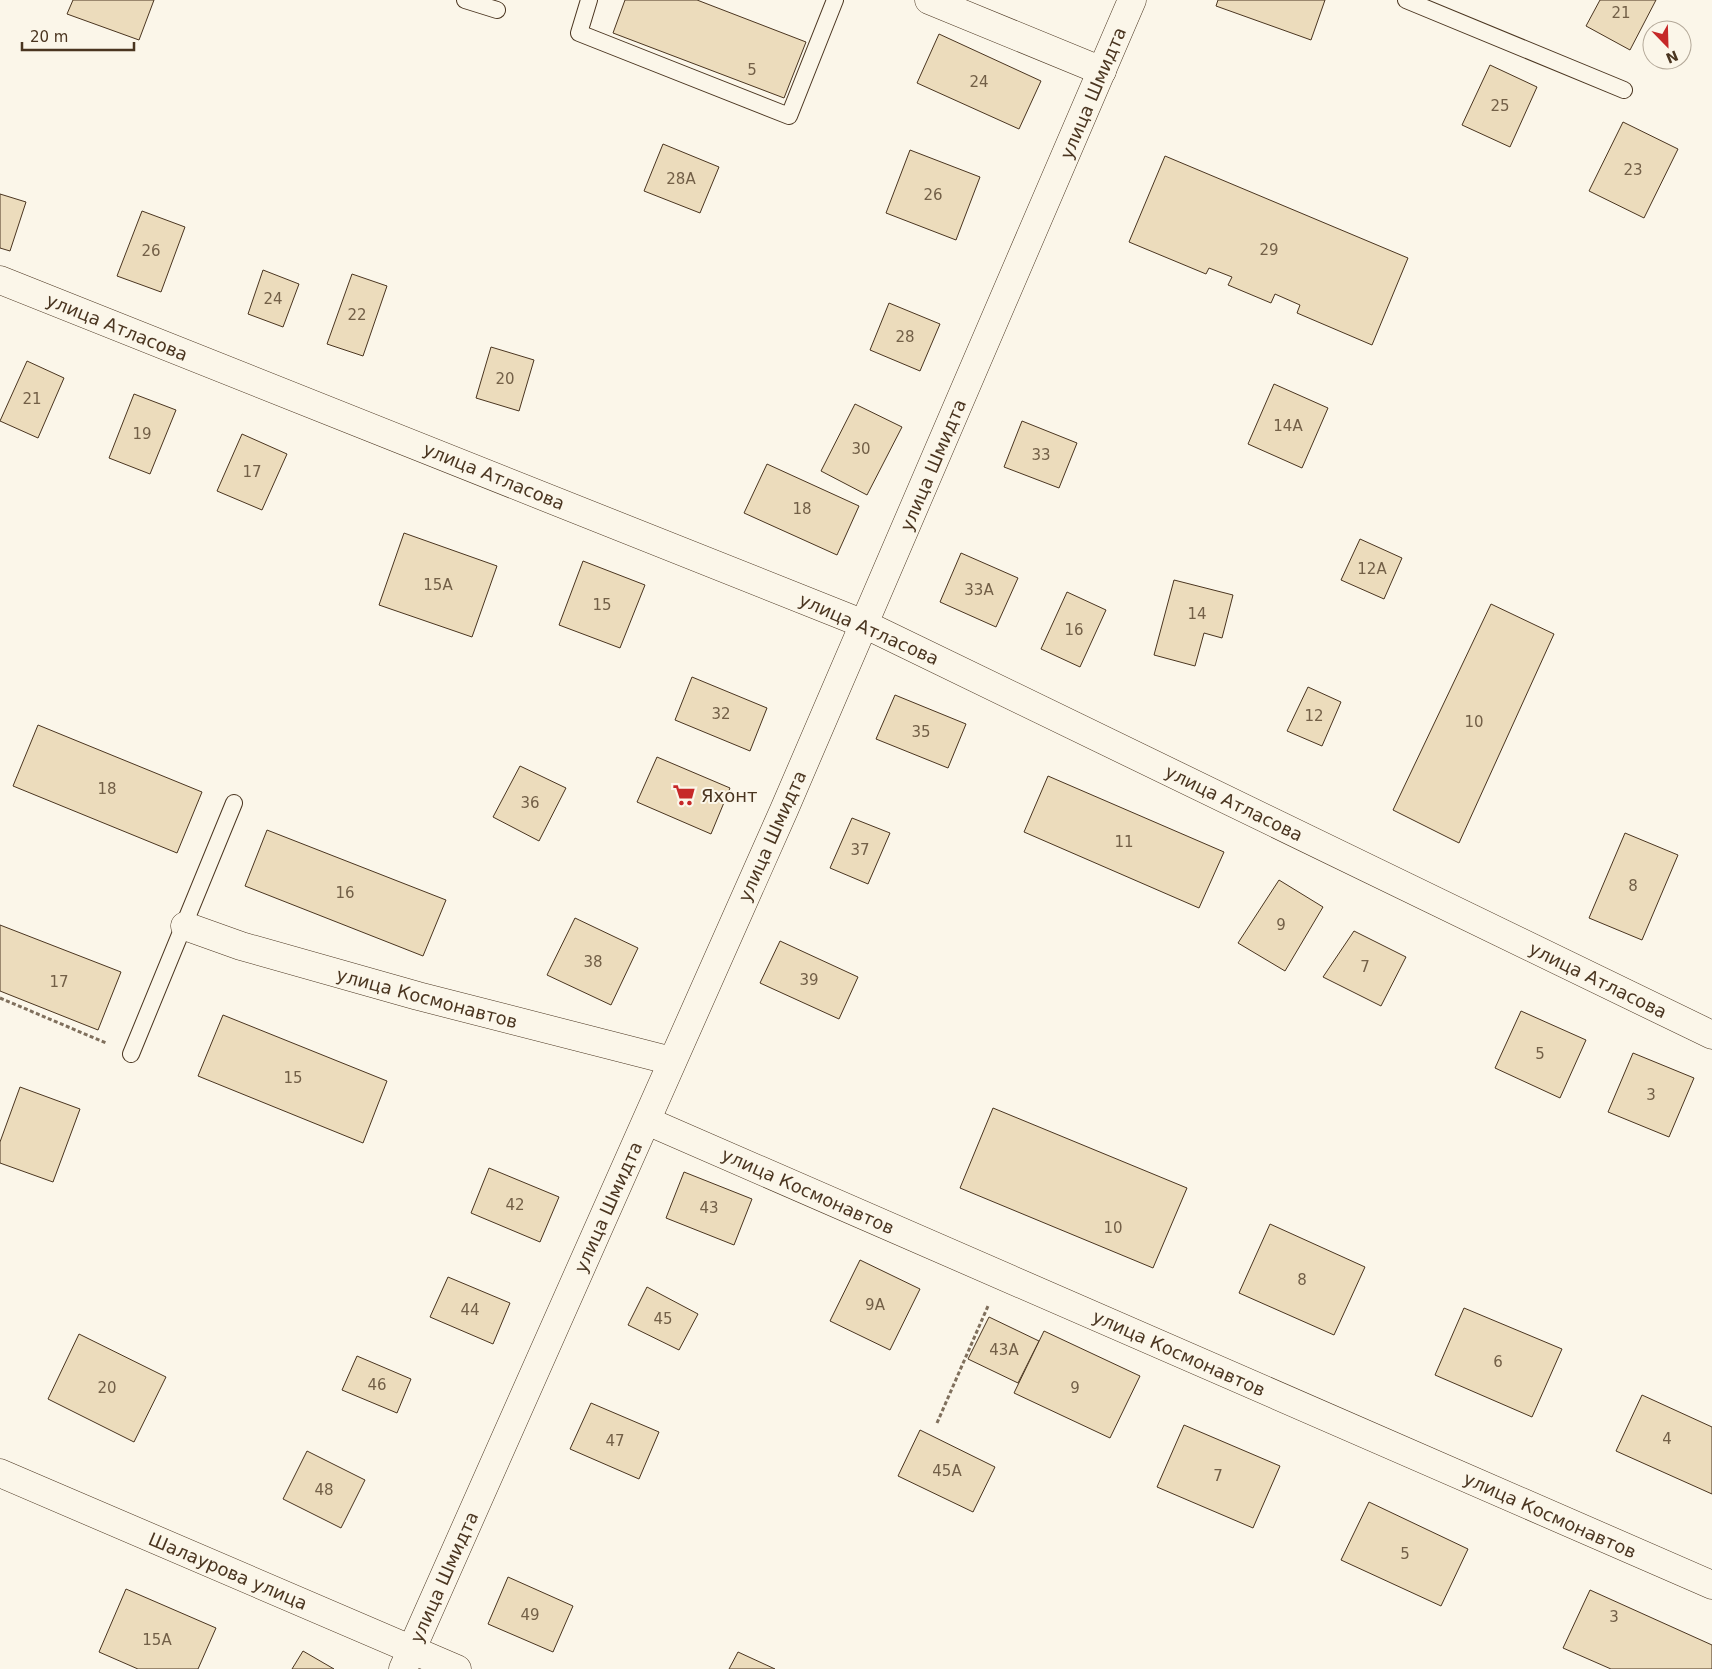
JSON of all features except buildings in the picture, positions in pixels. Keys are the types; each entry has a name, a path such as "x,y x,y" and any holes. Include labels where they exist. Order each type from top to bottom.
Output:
{"street":[{"path":"929,0 1102,71"},
{"name":"улица Шмидта","path":"408,1659 784,810 1132,0"},
{"name":"улица Атласова","path":"0,280 864,624 1712,1035"},
{"name":"улица Космонавтов","path":"184,926 241,946 418,996 672,1061"},
{"name":"улица Космонавтов","path":"646,1120 1712,1585"},
{"name":"Шалаурова улица","path":"0,1473 408,1659 457,1669"}],"lane":[{"path":"466,0 497,10"},
{"path":"589,0 579,33 789,116 835,0"},
{"path":"1406,0 1624,90"},
{"path":"132,1054 234,803"}],"path":[{"path":"0,998 132,1054"},
{"path":"937,1422 1002,1276"}],"place":[{"name":"Яхонт","path":"684,795"}]}
